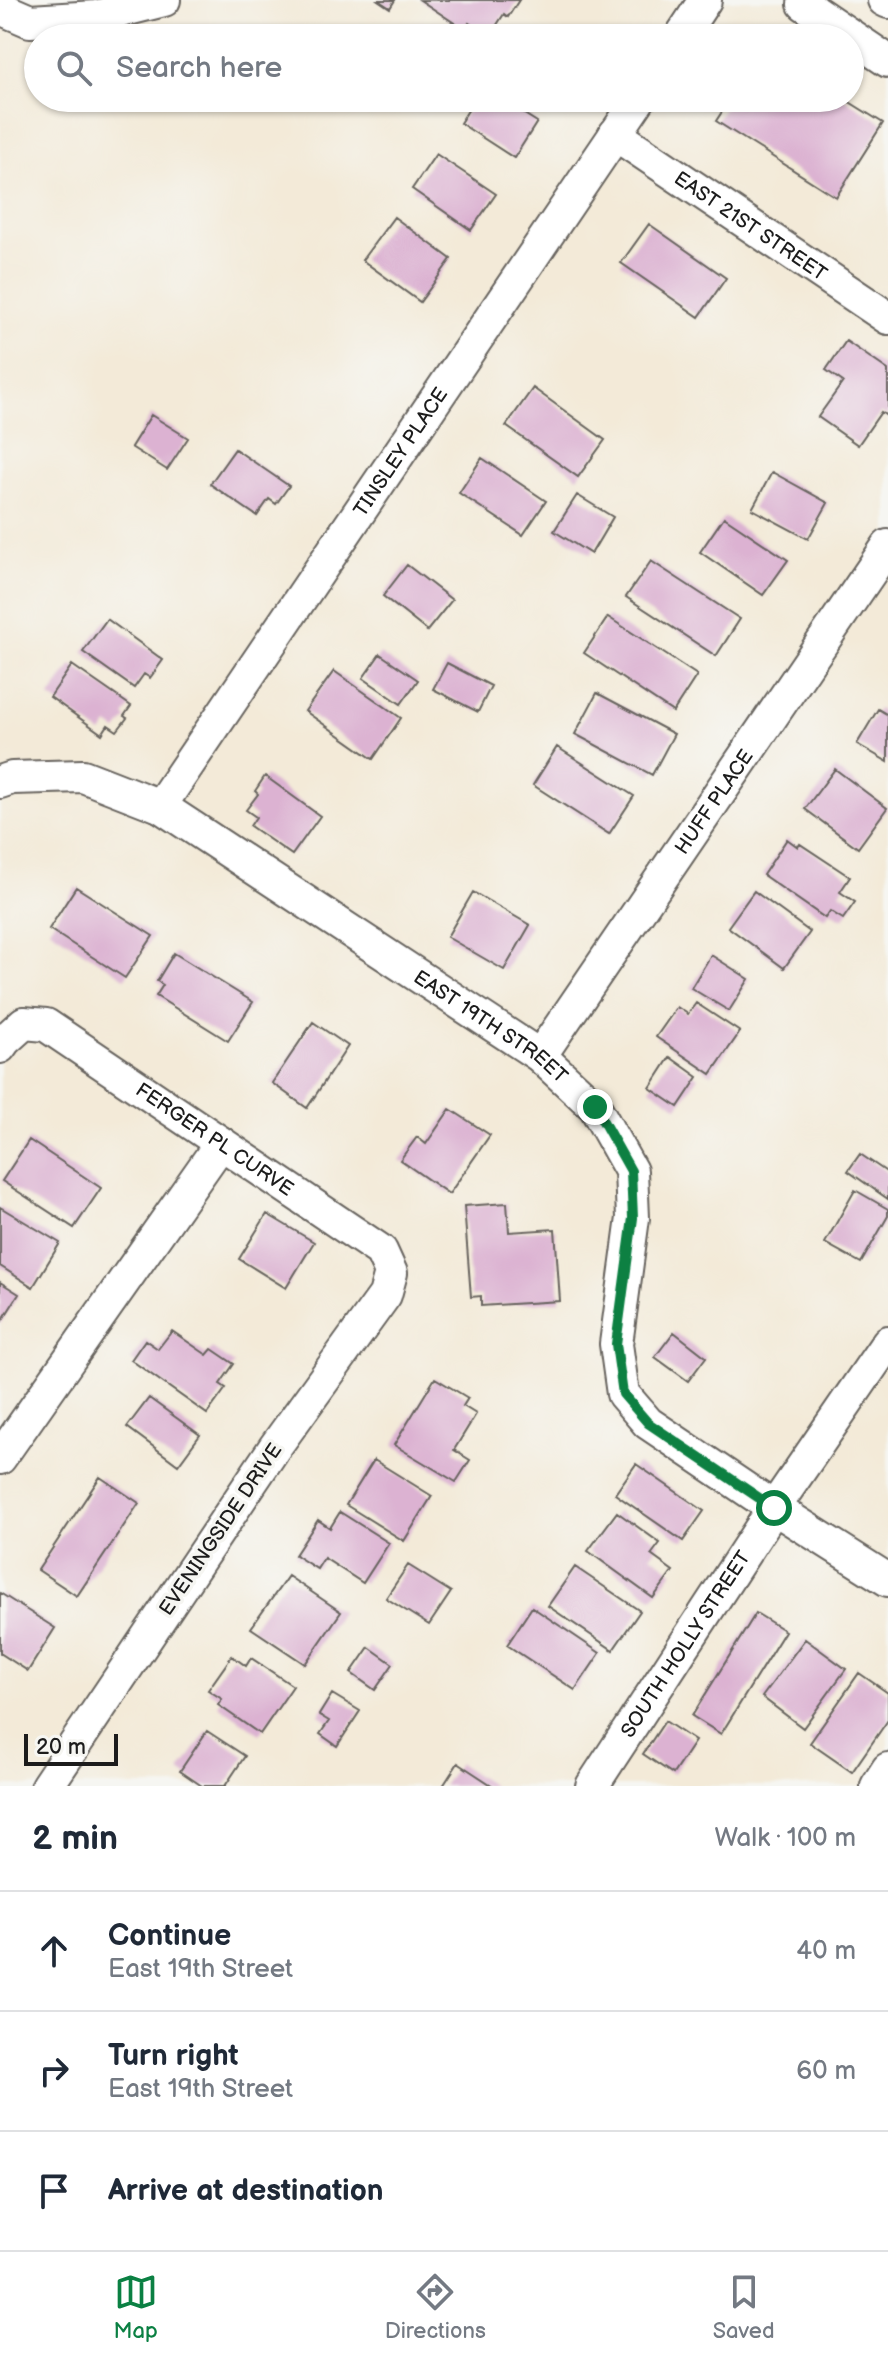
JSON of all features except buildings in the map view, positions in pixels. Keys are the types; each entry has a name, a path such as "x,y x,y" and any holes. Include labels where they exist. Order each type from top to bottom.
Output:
{"street":[{"path":"0,8 30,21 96,17 164,0"},
{"path":"689,24 705,0"},
{"path":"806,0 804,4 833,24"},
{"path":"864,45 888,61"},
{"name":"TINSLEY PLACE","path":"160,806 630,112"},
{"name":"EAST 21ST STREET","path":"615,134 888,318"},
{"name":"HUFF PLACE","path":"540,1056 888,546"},
{"name":"EAST 19TH STREET","path":"0,782 12,778 83,776 160,806 540,1056 595,1107 631,1171 633,1218 616,1344 623,1394 648,1423 888,1580"},
{"name":"FERGER PL CURVE","path":"0,1047 24,1023 46,1025 381,1251 391,1273"},
{"path":"0,1458 221,1143"},
{"name":"EVENINGSIDE DRIVE","path":"47,1786 275,1447 385,1295 391,1273"},
{"name":"SOUTH HOLLY STREET","path":"592,1786 774,1508 888,1342"},
{"path":"877,1786 888,1769"}],"route":[{"path":"595,1107 631,1171 633,1218 616,1344 623,1394 648,1423 774,1508"}]}
